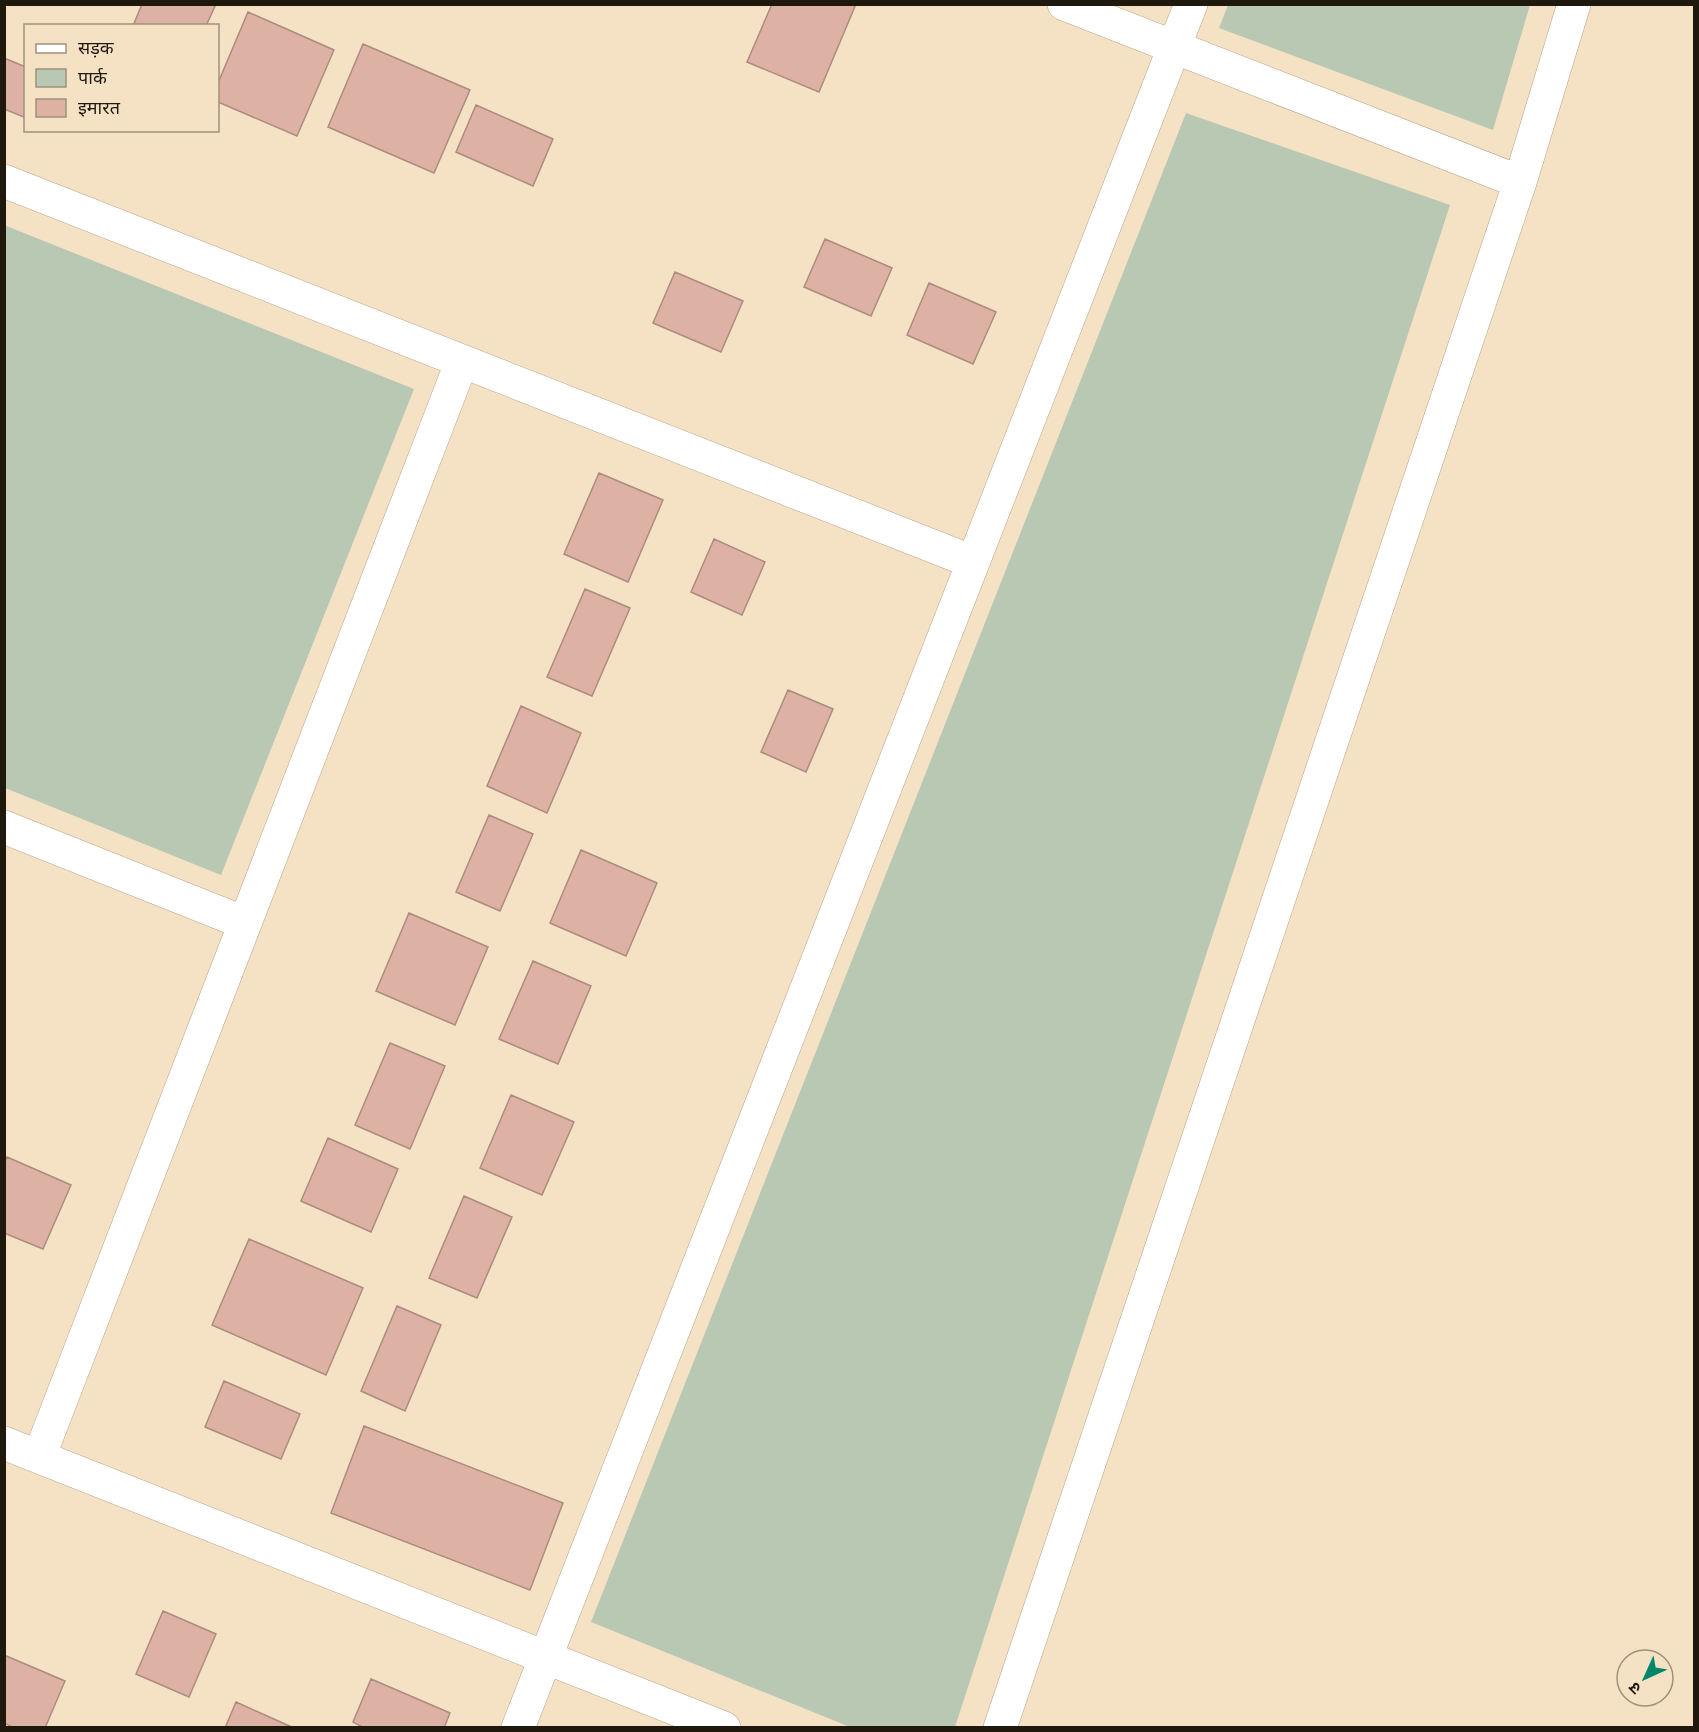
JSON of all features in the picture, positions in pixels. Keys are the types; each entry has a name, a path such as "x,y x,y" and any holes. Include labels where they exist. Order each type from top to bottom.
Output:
{"street":[{"path":"1064,4 1520,182"},
{"path":"518,1728 1191,4"},
{"path":"1000,1728 1520,182 1574,4"},
{"path":"4,181 973,562"},
{"path":"39,1457 462,361"},
{"path":"4,827 245,923"},
{"path":"4,1443 724,1728"}],"green space":[{"path":"1228,4 1530,5 1493,130 1219,28"},
{"path":"1186,113 1450,205 955,1727 850,1727 591,1622"},
{"path":"4,225 414,389 221,875 5,788"}],"building":[{"path":"142,4 216,4 207,24 134,24"},
{"path":"772,4 856,4 819,92 747,62"},
{"path":"248,12 334,50 297,136 219,102 219,81"},
{"path":"363,44 470,90 434,173 328,127"},
{"path":"4,58 24,66 24,117 4,109"},
{"path":"476,105 553,139 533,186 456,152"},
{"path":"825,239 892,268 871,316 804,287"},
{"path":"675,272 743,301 721,352 653,323"},
{"path":"929,283 996,312 973,364 907,335"},
{"path":"599,473 663,500 628,582 564,554"},
{"path":"714,539 765,562 742,615 691,592"},
{"path":"585,589 630,608 592,696 547,677"},
{"path":"788,690 833,709 806,772 761,752"},
{"path":"521,706 581,733 547,813 487,786"},
{"path":"489,815 533,834 500,911 456,892"},
{"path":"581,850 657,883 626,956 550,923"},
{"path":"409,913 488,947 455,1025 376,991"},
{"path":"533,961 591,986 558,1064 499,1039"},
{"path":"390,1043 445,1066 410,1149 355,1125"},
{"path":"511,1095 574,1122 542,1195 480,1168"},
{"path":"328,1138 398,1169 371,1232 301,1201"},
{"path":"7,1157 71,1185 43,1249 4,1233 4,1164"},
{"path":"464,1196 512,1217 477,1298 429,1278"},
{"path":"249,1239 363,1288 326,1375 212,1325"},
{"path":"397,1306 441,1325 405,1411 361,1391"},
{"path":"224,1381 300,1414 281,1459 205,1427"},
{"path":"364,1426 563,1503 530,1590 331,1513"},
{"path":"163,1611 216,1634 189,1697 136,1674"},
{"path":"4,1655 65,1681 45,1728 14,1728 4,1723"},
{"path":"371,1679 450,1713 444,1728 364,1728 353,1722"},
{"path":"236,1702 294,1728 225,1728"}]}
